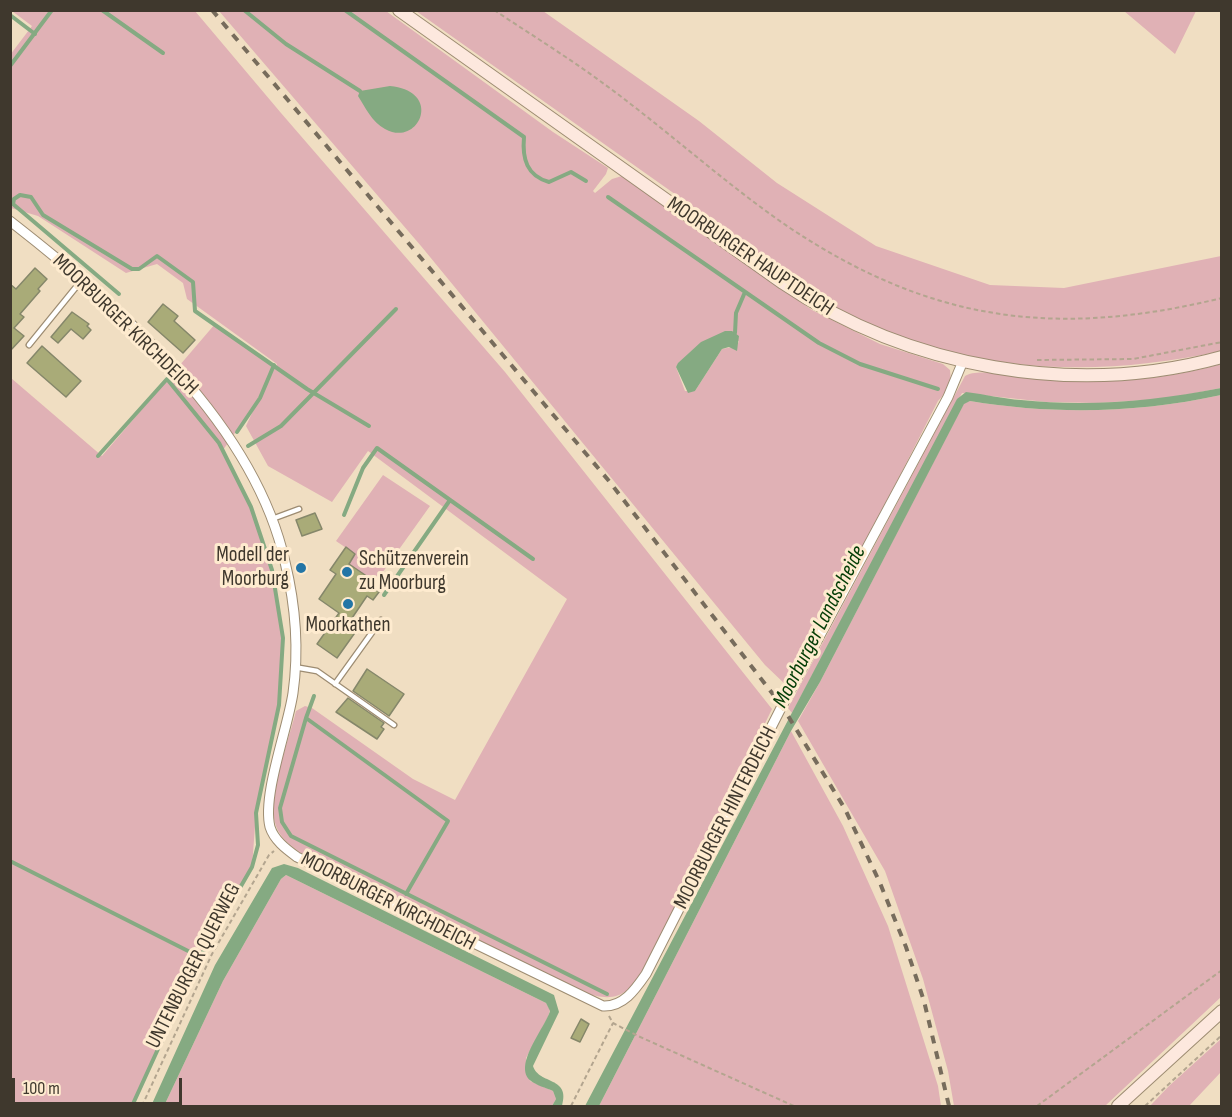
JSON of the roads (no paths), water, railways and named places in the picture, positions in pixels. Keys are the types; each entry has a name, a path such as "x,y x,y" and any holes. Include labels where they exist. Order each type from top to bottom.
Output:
{"main road":[{"name":"MOORBURGER HAUPTDEICH","path":"399,10 807,299 888,340 963,361 1040,372 1108,374 1161,370 1221,357"},
{"path":"1119,1107 1221,1011"}],"street":[{"name":"MOORBURGER KIRCHDEICH","path":"10,221 81,281 189,381 234,441 272,519 285,559 292,597 294,667 293,692 269,804 270,828 281,845 297,857 589,1002 609,1006"},
{"name":"MOORBURGER HINTERDEICH","path":"609,1006 627,997 646,974 782,706 948,397 963,361"}],"lane":[{"path":"29,345 81,281"},
{"path":"272,519 299,508"},
{"path":"336,684 381,620"},
{"path":"294,667 317,671 394,726"}],"waterway":[{"path":"10,66 52,10"},
{"path":"102,10 163,53"},
{"path":"244,10 286,44 360,91"},
{"path":"345,10 524,137 525,159 536,176 549,182 571,172 586,181"},
{"path":"10,15 35,34"},
{"path":"119,294 13,204 14,199 20,195 31,197 43,215 132,269 139,269 157,256 193,282 195,311 307,389 369,426"},
{"path":"608,197 819,343 860,364 938,389"},
{"path":"735,333 736,313 745,292"},
{"path":"248,446 281,426 396,309"},
{"path":"237,432 260,398 274,365"},
{"path":"98,456 167,379 219,443 251,507 272,570 283,638 279,705 256,813 258,845 252,867 200,957"},
{"path":"344,515 363,468 377,448 533,559"},
{"path":"384,595 450,500"},
{"path":"306,718 314,696"},
{"path":"406,894 448,821 306,718 280,808 282,822 291,836 607,994"},
{"path":"10,861 200,957 132,1106"}],"railway":[{"path":"212,10 609,481 782,706 845,809 880,883 906,947 924,1001 949,1106"}],"place":[{"name":"Modell der Moorburg","path":"301,568"},
{"name":"Schützenverein zu Moorburg","path":"347,572"},
{"name":"Moorkathen","path":"348,604"}],"water label":[{"name":"Moorburger Landscheide","path":"820,627"}]}
